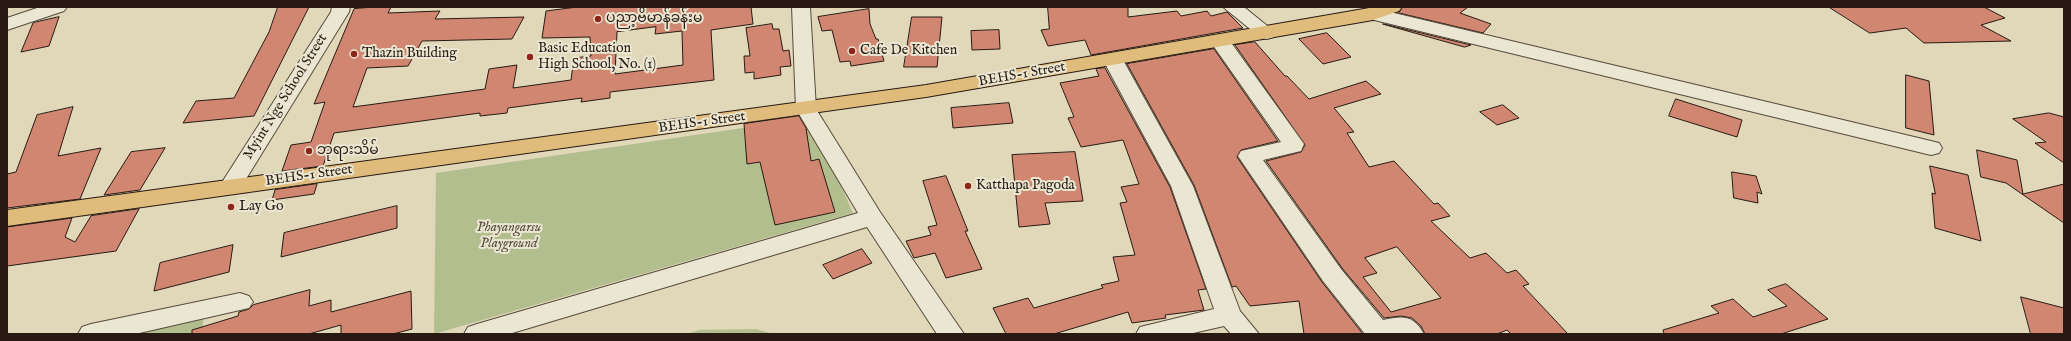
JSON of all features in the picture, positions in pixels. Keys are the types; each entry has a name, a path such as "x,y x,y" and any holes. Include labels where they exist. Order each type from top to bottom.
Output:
{"main road":[{"name":"BEHS-1 Street","path":"7,218 806,109 926,91 1220,42 1373,14 1393,7"}],"street":[{"path":"7,24 55,7"},
{"name":"Myint Nge School Street","path":"230,187 340,12 340,7"},
{"path":"802,7 806,109 872,217 951,334"},
{"path":"1232,7 1267,33"},
{"path":"1373,14 1931,148"},
{"path":"1220,42 1293,144 1293,146 1249,156 1332,275 1375,328 1378,330 1402,326 1411,334"},
{"path":"1113,60 1182,186 1229,315 1246,334"},
{"path":"477,334 872,217"},
{"path":"91,334 240,302"},
{"path":"1149,334 1229,315"}],"green space":[{"name":"Phayangarsu Playground","path":"811,118 853,213 434,334 436,173"},
{"path":"204,312 202,334 72,334"},
{"path":"756,329 773,334 687,334 699,330"}],"building":[{"path":"278,7 309,7 254,116 183,123 196,101 234,98 269,32"},
{"path":"391,7 388,13 440,11 435,19 524,17 512,39 422,41 408,66 367,68 353,107 485,89 489,69 517,65 513,88 571,80 574,58 591,56 590,37 542,38 546,11 577,7 751,7 753,24 711,30 714,80 610,92 610,98 581,102 582,98 508,108 507,113 480,116 480,113 334,133 323,166 282,171 291,145 311,142 325,102 314,104 354,9","holes":["656,27 655,34 682,31 683,65 615,74 617,32"]},
{"path":"1048,7 1128,7 1128,17 1177,11 1181,16 1207,11 1211,16 1227,12 1243,28 1091,55 1085,40 1048,46 1041,30 1049,29"},
{"path":"1403,7 1468,7 1460,13 1491,24 1483,33 1399,13"},
{"path":"1829,7 1984,7 2005,18 1981,25 2011,41 1924,43 1906,28 1870,33"},
{"path":"869,9 870,24 876,39 878,39 884,61 851,66 850,61 840,62 832,30 822,31 818,17"},
{"path":"59,17 49,46 21,52 33,23"},
{"path":"912,17 942,17 937,67 904,67"},
{"path":"772,24 773,29 779,29 783,51 789,50 791,66 780,67 781,75 754,79 754,72 745,73 744,56 750,56 746,28"},
{"path":"1384,24 1471,45 1465,47"},
{"path":"999,30 1000,49 972,50 971,31"},
{"path":"1327,33 1351,57 1323,64 1299,39"},
{"path":"1255,42 1285,76 1287,76 1309,99 1366,81 1381,94 1334,108 1354,132 1347,133 1369,167 1394,161 1434,204 1438,203 1450,216 1431,221 1470,258 1486,253 1507,273 1516,270 1529,284 1523,286 1568,334 1511,334 1507,330 1497,334 1425,334 1421,326 1412,318 1401,316 1384,318 1342,268 1266,161 1301,152 1305,145 1235,45","holes":["1397,247 1441,298 1391,312 1363,277 1377,273 1365,258"]},
{"path":"1214,49 1278,141 1241,150 1237,157 1322,282 1363,334 1304,334 1299,301 1250,306 1236,286 1232,287 1194,185 1127,64"},
{"path":"1105,68 1170,187 1206,289 1198,290 1204,310 1165,315 1166,318 1132,323 1128,312 1054,334 1006,334 993,308 1028,298 1034,308 1103,288 1101,285 1119,281 1113,257 1135,255 1120,203 1127,202 1121,187 1139,184 1123,140 1081,147 1068,118 1074,117 1060,83 1099,76 1096,69"},
{"path":"1906,75 1929,81 1934,135 1906,128"},
{"path":"1676,99 1742,120 1737,137 1669,116"},
{"path":"1009,103 1013,123 953,128 951,108"},
{"path":"1503,105 1519,118 1497,125 1480,112"},
{"path":"73,107 58,156 101,148 80,199 7,208 7,174 16,172 37,115"},
{"path":"2049,113 2064,117 2064,163 2035,143 2046,142 2013,119"},
{"path":"799,116 806,128 811,161 819,159 835,212 775,225 760,162 747,164 744,124"},
{"path":"165,148 140,190 104,195 131,152"},
{"path":"1977,150 2017,160 2023,194 2064,184 2064,223 2006,183 1981,177"},
{"path":"1075,152 1083,201 1045,203 1050,224 1019,227 1012,155"},
{"path":"1930,166 1968,175 1981,241 1935,228 1932,193 1935,194"},
{"path":"1732,172 1756,176 1762,194 1757,192 1758,203 1734,198"},
{"path":"946,176 968,231 965,231 982,269 946,278 935,253 914,258 906,241 931,235 928,227 937,225 923,181"},
{"path":"317,184 314,194 272,200 275,190"},
{"path":"397,206 397,228 281,257 284,233"},
{"path":"139,209 116,251 7,266 7,227 72,218 65,237 75,242 91,216"},
{"path":"233,245 229,272 154,291 160,263"},
{"path":"862,249 872,263 833,279 823,265"},
{"path":"1786,284 1828,319 1781,334 1664,334 1663,330 1719,313 1711,306 1733,299 1753,317 1787,306 1768,290"},
{"path":"310,290 309,306 331,300 331,312 411,291 412,329 393,334 341,334 341,325 309,334 192,334 192,330 238,316 239,312 249,309 253,305"},
{"path":"2021,297 2064,308 2064,334 2031,334"}],"place":[{"name":"ပညာ့ဗိမာန်ခန်းမ","path":"598,19"},
{"name":"Cafe De Kitchen","path":"852,51"},
{"name":"Thazin Building","path":"354,54"},
{"name":"Basic Education High School, No. (1)","path":"530,57"},
{"name":"ဘုရားသိမ်","path":"309,151"},
{"name":"Katthapa Pagoda","path":"968,186"},
{"name":"Lay Go","path":"231,207"}]}
